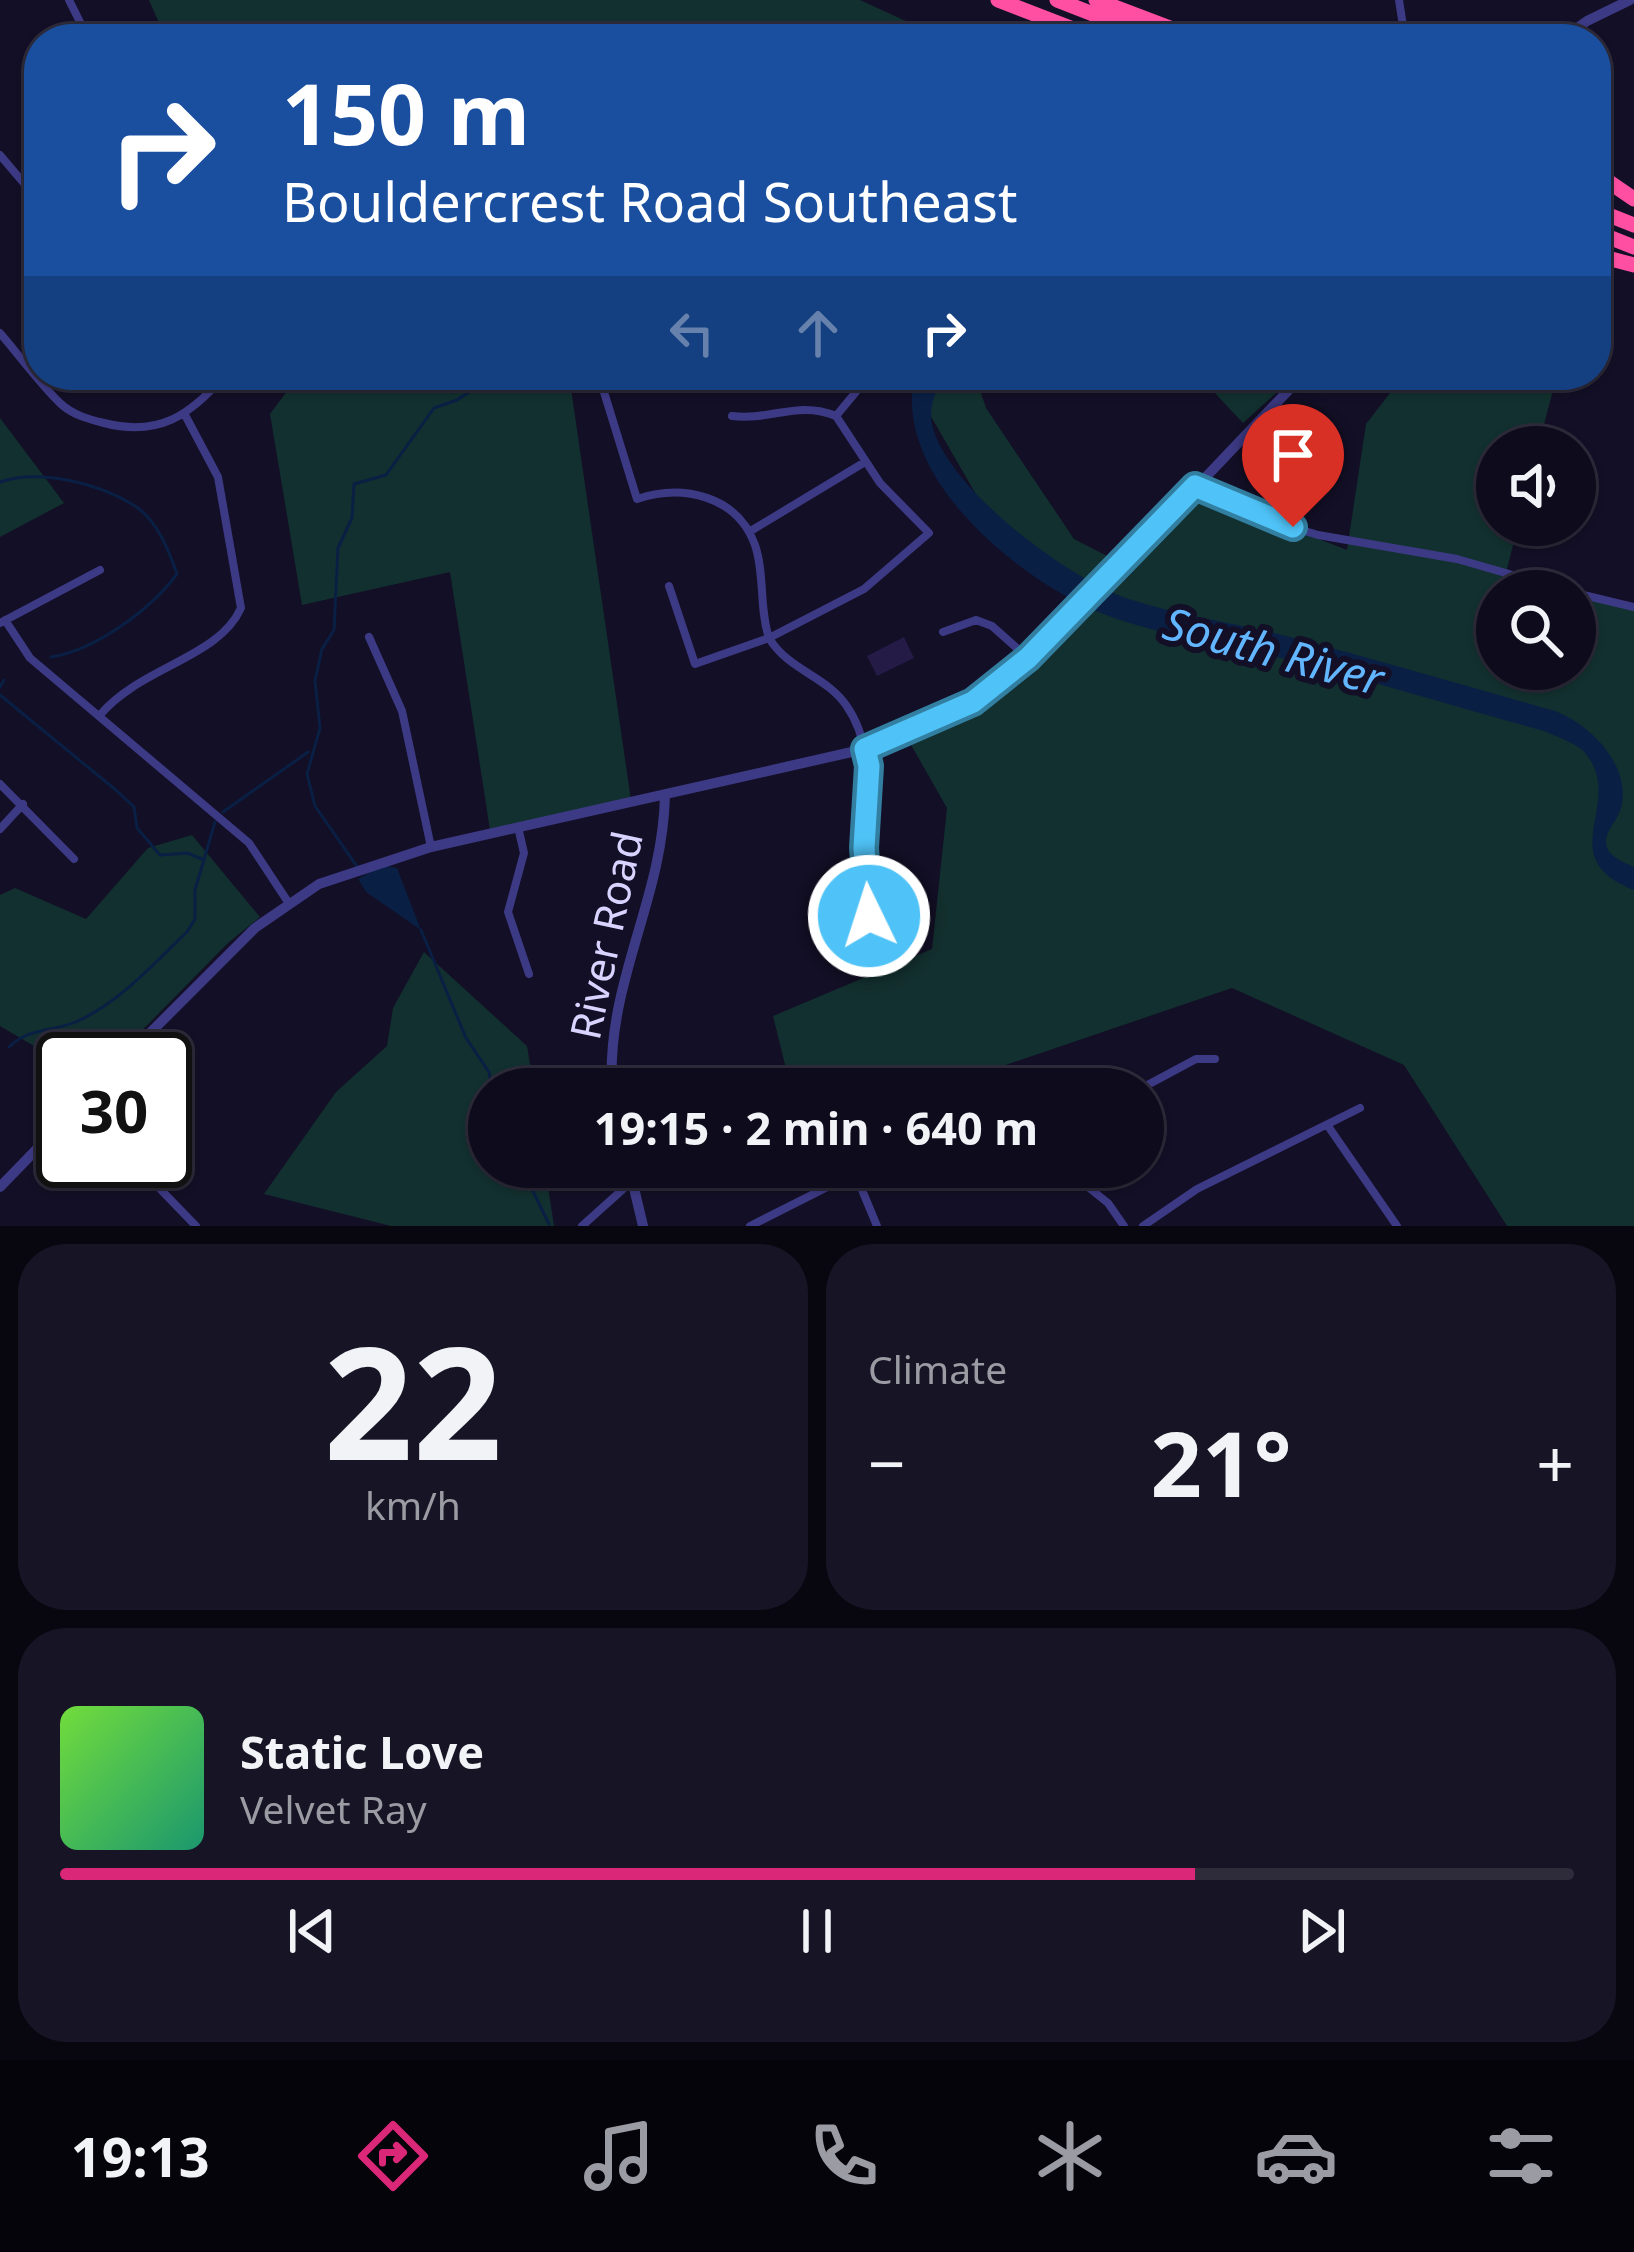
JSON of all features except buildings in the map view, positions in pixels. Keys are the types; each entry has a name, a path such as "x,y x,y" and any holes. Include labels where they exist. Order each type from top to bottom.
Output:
{"highway":[{"path":"984,0 1038,24"},
{"path":"998,0 1061,24"},
{"path":"1057,0 1119,24"},
{"path":"1096,0 1159,24"}],"street":[{"path":"1586,24 1624,1"},
{"path":"0,155 24,183"},
{"path":"0,333 24,361"},
{"path":"49,390 64,407 82,417 138,430 184,413 209,390"},
{"path":"604,390 637,499 671,490 701,494 728,510 748,532 760,569 770,638 794,666 843,700 869,766 864,848 869,916"},
{"path":"836,416 858,390"},
{"path":"150,1032 224,956 288,902 364,866 518,826 865,749 973,702 1028,658 1288,390"},
{"path":"669,586 694,664 770,638 883,578 929,533 865,462 836,416 798,407 752,419 732,416"},
{"path":"100,715 127,687 224,635 241,608 218,477 184,413"},
{"path":"748,532 865,462"},
{"path":"1195,486 1269,520 1318,535 1495,570"},
{"path":"100,570 3,621 30,658 248,843 288,902"},
{"path":"1596,598 1634,607"},
{"path":"943,632 976,620 992,626 1028,658"},
{"path":"369,637 402,711 431,847"},
{"path":"0,784 74,859"},
{"name":"River Road","path":"611,1068 612,1023 628,957 658,872 665,795"},
{"path":"0,829 23,804"},
{"path":"518,826 524,853 508,912 530,974"},
{"path":"1164,1075 1196,1058 1215,1059"},
{"path":"1143,1226 1197,1189 1360,1108"},
{"path":"1328,1126 1397,1226"},
{"path":"0,1187 36,1150"},
{"path":"0,1166 12,1174"},
{"path":"159,1188 196,1226"},
{"path":"582,1226 624,1188"},
{"path":"634,1188 644,1226"},
{"path":"750,1226 825,1188"},
{"path":"861,1188 877,1226"},
{"path":"1089,1188 1108,1203 1124,1226"}],"green space":[{"path":"149,0 860,0 912,24 159,24"},
{"path":"288,390 571,390 631,800 490,830 450,572 302,605 270,414"},
{"path":"916,390 980,390 986,408 1074,539 1117,561 1188,488 1347,550 1366,424 1392,390 1553,390 1544,426 1476,426 1476,546 1513,546 1507,570 1476,570 1476,690 1596,690 1596,596 1634,605 1634,1226 1507,1226 1404,1065 1232,988 997,1068 786,1068 773,1016 932,949 947,808 910,743 929,736 1084,605 1007,548"},
{"path":"1212,390 1279,390 1243,423"},
{"path":"0,418 64,503 0,537"},
{"path":"192,835 260,917 141,1032 36,1032 36,1047 0,1026 0,895 15,888 86,919 148,848"},
{"path":"424,952 527,1046 531,1068 468,1068 468,1188 548,1188 554,1226 391,1226 264,1194 336,1092 387,1046 393,1008"}],"water":[{"name":"South River","path":"914,390 937,390 931,421 944,453 962,478 1014,529 1104,588 1148,605 1290,637 1568,717 1594,736 1620,777 1621,808 1606,843 1612,855 1634,867 1634,890 1609,877 1597,862 1592,846 1599,792 1596,773 1586,754 1572,743 1347,675 1096,611 1064,595 996,547 940,484 922,449 913,412"},
{"path":"382,865 397,868 421,930 366,892 358,879"}],"waterway":[{"path":"358,868 315,806 307,774 320,728 315,681 322,649 334,630 338,548 352,518 354,484 386,475 434,408 472,390"},
{"path":"0,482 52,478 123,499 151,521 177,574 121,626 86,646 51,657"},
{"path":"0,687 4,680"},
{"path":"0,695 134,807 137,828 160,855 187,853 202,859"},
{"path":"223,812 308,752"},
{"path":"9,1047 25,1036 93,1013 136,981 187,932 195,919 195,890 215,822"},
{"path":"421,930 466,1038 486,1068"},
{"path":"531,1188 549,1224"}],"route":[{"path":"869,916 865,749 973,702 1028,658 1195,486 1293,527"}]}
